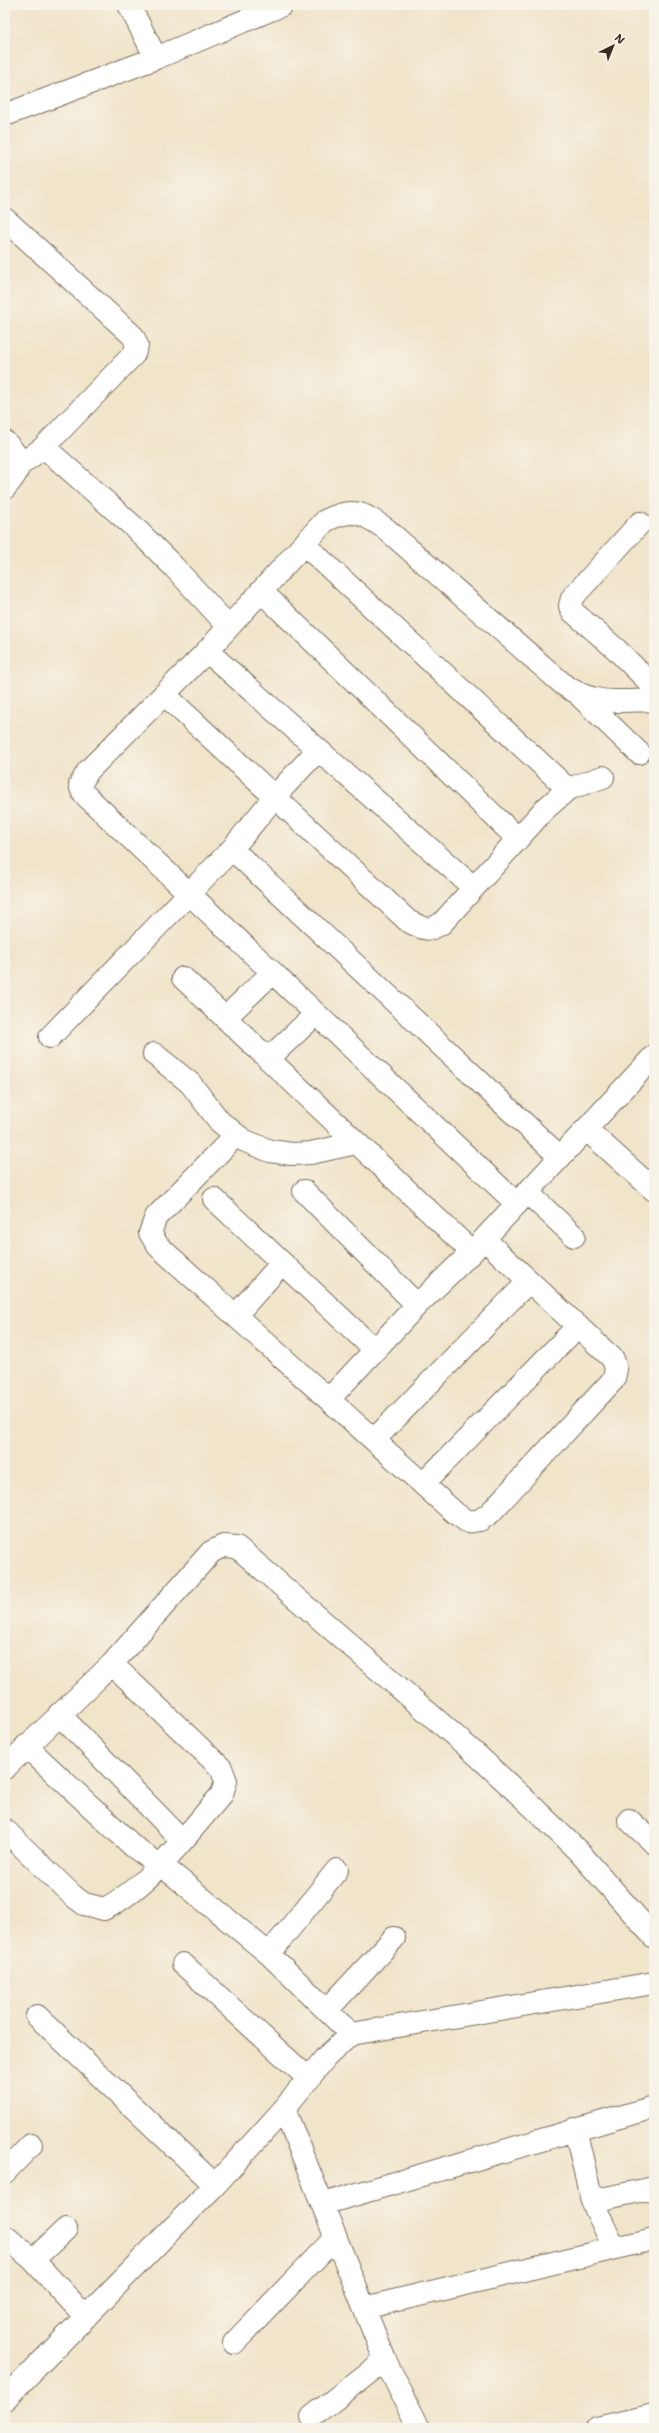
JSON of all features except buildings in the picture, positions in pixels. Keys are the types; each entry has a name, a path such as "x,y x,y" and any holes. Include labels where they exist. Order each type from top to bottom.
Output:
{"street":[{"path":"130,5 156,58"},
{"path":"5,115 156,58 282,5"},
{"path":"5,219 132,336 137,345 134,354 44,447 20,465 16,475 5,488"},
{"path":"5,442 17,456 20,465"},
{"path":"44,447 134,526 229,627"},
{"path":"574,1236 522,1198 316,1014 83,792 80,785 88,771 207,651 325,521 338,514 352,512 368,517 386,530 564,685 580,696 639,753"},
{"path":"640,523 572,598 570,606 572,611 617,650 654,687"},
{"path":"304,544 568,789"},
{"path":"261,591 518,839"},
{"path":"207,651 473,887"},
{"path":"164,694 276,796 408,921 422,928 434,929 442,923 518,839 568,789 603,777"},
{"path":"580,696 599,701 654,700"},
{"path":"50,1037 232,850 276,796 318,751"},
{"path":"232,850 560,1157"},
{"path":"225,1018 272,973"},
{"path":"183,978 356,1144 478,1246 529,1281 613,1360 616,1369 614,1379 490,1513 480,1520 468,1522 454,1513 158,1246 150,1233 156,1217 236,1135"},
{"path":"268,1059 316,1014"},
{"path":"154,1054 190,1083 220,1122 236,1135 270,1151 292,1154 310,1153 356,1144"},
{"path":"329,1399 417,1305 478,1246 654,1056"},
{"path":"586,1129 654,1190"},
{"path":"304,1191 417,1305"},
{"path":"214,1199 375,1350"},
{"path":"236,1315 282,1263"},
{"path":"374,1440 529,1281"},
{"path":"422,1484 578,1326"},
{"path":"5,1768 112,1664 211,1552 223,1546 237,1547 478,1755 580,1853 654,1937"},
{"path":"5,1830 72,1896 84,1904 104,1909 119,1901 159,1864 222,1794 226,1781 221,1768 112,1664"},
{"path":"59,1714 182,1840"},
{"path":"26,1746 134,1847 159,1864 268,1954 328,2009 351,2034"},
{"path":"629,1820 654,1843"},
{"path":"268,1954 338,1870"},
{"path":"328,2009 394,1938"},
{"path":"183,1964 309,2079"},
{"path":"5,2399 215,2186 284,2109 326,2057 351,2034 654,1983"},
{"path":"37,2016 215,2186"},
{"path":"323,2204 654,2107"},
{"path":"284,2109 385,2360 419,2428"},
{"path":"575,2129 592,2202 614,2248"},
{"path":"5,2172 31,2145"},
{"path":"592,2202 654,2188"},
{"path":"33,2260 66,2229"},
{"path":"5,2236 33,2260 86,2317"},
{"path":"234,2343 335,2238"},
{"path":"364,2308 654,2239"},
{"path":"312,2417 385,2360"},
{"path":"597,2428 654,2414"}]}
